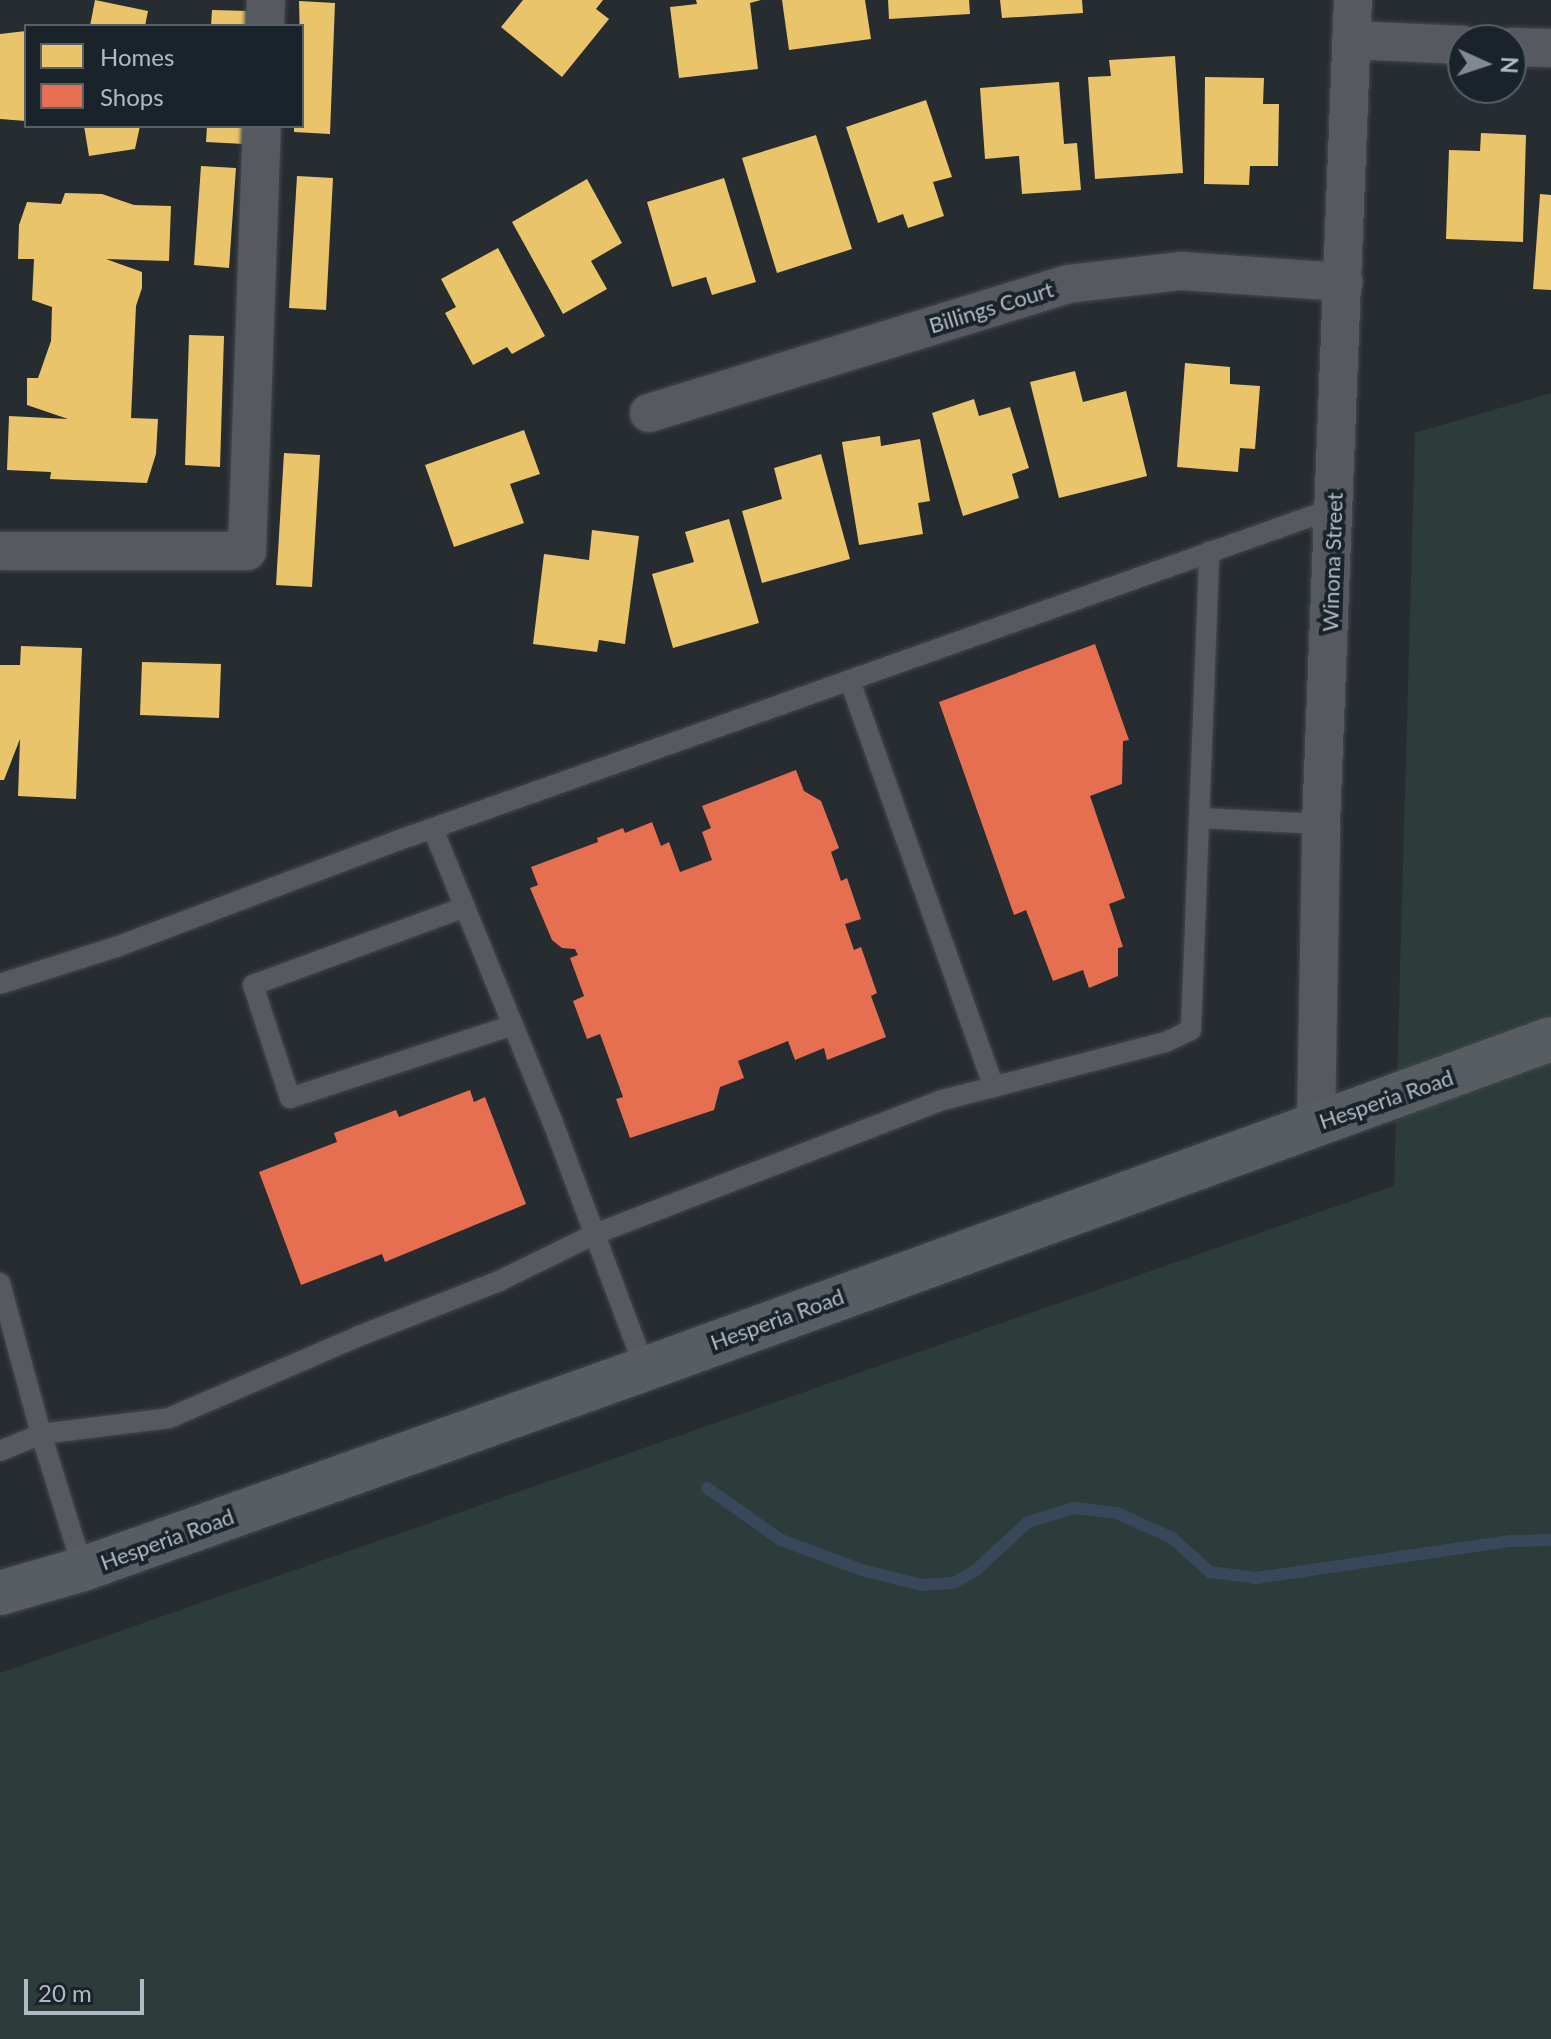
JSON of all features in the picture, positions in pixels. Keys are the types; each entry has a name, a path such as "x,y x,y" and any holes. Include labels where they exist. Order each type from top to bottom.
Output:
{"main road":[{"name":"Hesperia Road","path":"0,1593 83,1569 645,1369 1551,1039"}],"street":[{"path":"265,24 266,0"},
{"name":"Winona Street","path":"1316,1124 1321,824 1353,0"},
{"path":"1351,40 1447,44"},
{"path":"1527,47 1551,48"},
{"path":"0,551 247,551 262,128"},
{"name":"Billings Court","path":"649,413 1068,284 1181,271 1344,282"}],"lane":[{"path":"0,984 116,947 433,829 1335,508"},
{"path":"0,1451 41,1434 169,1418 359,1336 499,1281 595,1234 943,1100 1166,1042 1191,1030 1209,551"},
{"path":"850,681 994,1087"},
{"path":"1199,818 1321,824"},
{"path":"433,829 513,1025 645,1369"},
{"path":"465,907 253,985 290,1098 513,1025"},
{"path":"0,1283 41,1434 83,1569"}],"shaded area":[{"path":"1551,393 1551,2039 0,2039 0,1673 1394,1186 1415,433"}],"building: Homes":[{"path":"95,0 148,11 145,24 90,24"},
{"path":"523,0 603,0 596,9 609,19 562,77 501,27"},
{"path":"696,0 761,0 750,3 758,69 679,78 670,7 697,4"},
{"path":"782,0 865,0 871,39 789,50"},
{"path":"888,0 969,0 970,14 889,19"},
{"path":"1000,0 1082,0 1083,13 1002,18"},
{"path":"299,1 335,3 330,134 294,132 294,128 304,128 304,24 300,24"},
{"path":"212,10 249,11 248,24 211,24"},
{"path":"24,31 24,121 0,119 0,34"},
{"path":"1175,56 1183,173 1095,179 1088,77 1111,76 1109,60"},
{"path":"1205,77 1264,78 1263,104 1279,104 1278,166 1250,166 1249,185 1204,184"},
{"path":"1059,82 1064,144 1077,143 1081,190 1022,194 1019,156 985,159 980,88"},
{"path":"926,100 952,177 933,182 944,216 908,228 903,214 878,223 846,127"},
{"path":"84,128 140,128 135,149 89,156"},
{"path":"207,128 245,128 244,144 206,142"},
{"path":"1481,133 1526,135 1523,242 1446,239 1449,150 1480,151"},
{"path":"816,135 852,249 777,273 742,158"},
{"path":"201,166 236,168 229,268 194,265"},
{"path":"297,176 333,178 326,310 289,308"},
{"path":"724,178 756,282 712,295 706,277 672,287 647,202"},
{"path":"587,179 622,243 591,261 607,289 563,314 512,222"},
{"path":"65,193 102,194 134,205 171,206 169,261 106,259 142,272 142,288 136,306 131,418 158,419 156,454 147,483 50,479 51,472 7,470 9,416 68,419 27,405 27,378 38,378 51,341 52,307 32,300 34,259 18,259 19,225 27,202 61,204"},
{"path":"1540,194 1551,195 1551,290 1533,289"},
{"path":"498,248 545,336 512,354 507,347 473,365 445,313 456,307 441,279"},
{"path":"189,335 224,336 220,467 185,465"},
{"path":"1185,363 1230,367 1230,384 1260,386 1255,449 1240,448 1238,472 1177,467"},
{"path":"1075,371 1083,402 1126,391 1147,476 1059,498 1030,382"},
{"path":"974,399 979,416 1010,407 1029,468 1012,474 1019,498 963,516 932,413"},
{"path":"524,430 540,474 510,484 524,523 454,547 425,465"},
{"path":"880,436 881,446 920,439 930,501 918,503 923,534 859,545 842,442"},
{"path":"284,453 320,455 312,587 276,585"},
{"path":"821,454 850,559 762,583 742,511 782,499 774,468"},
{"path":"729,519 759,623 673,648 652,574 694,562 685,532"},
{"path":"592,530 639,536 625,644 599,640 597,652 533,644 544,554 589,560"},
{"path":"21,646 82,648 76,799 18,796 20,739 4,780 0,780 0,665 20,665"},
{"path":"142,662 221,664 219,718 140,715"}],"building: Shops":[{"path":"1095,644 1129,740 1123,741 1122,784 1090,796 1125,898 1109,904 1123,947 1118,948 1118,976 1089,988 1083,970 1053,981 1026,910 1014,915 939,702"},
{"path":"796,770 804,791 821,801 839,848 831,852 841,881 847,878 861,919 845,924 854,950 861,947 877,993 871,996 886,1037 827,1060 824,1048 795,1060 788,1041 738,1061 744,1078 720,1087 714,1110 630,1138 616,1099 623,1097 600,1034 587,1039 573,1001 584,996 570,958 578,955 575,949 562,948 552,940 530,888 538,885 531,867 598,842 597,838 623,828 625,833 652,822 661,846 669,842 680,872 712,860 702,832 711,828 702,806"},
{"path":"470,1090 474,1102 485,1097 526,1204 385,1262 382,1254 301,1285 259,1172 337,1142 334,1133 396,1110 399,1117"}],"waterway":[{"path":"707,1488 781,1540 862,1570 922,1585 953,1583 976,1570 1028,1522 1074,1508 1117,1513 1172,1538 1210,1572 1256,1578 1511,1541 1551,1540"}]}
